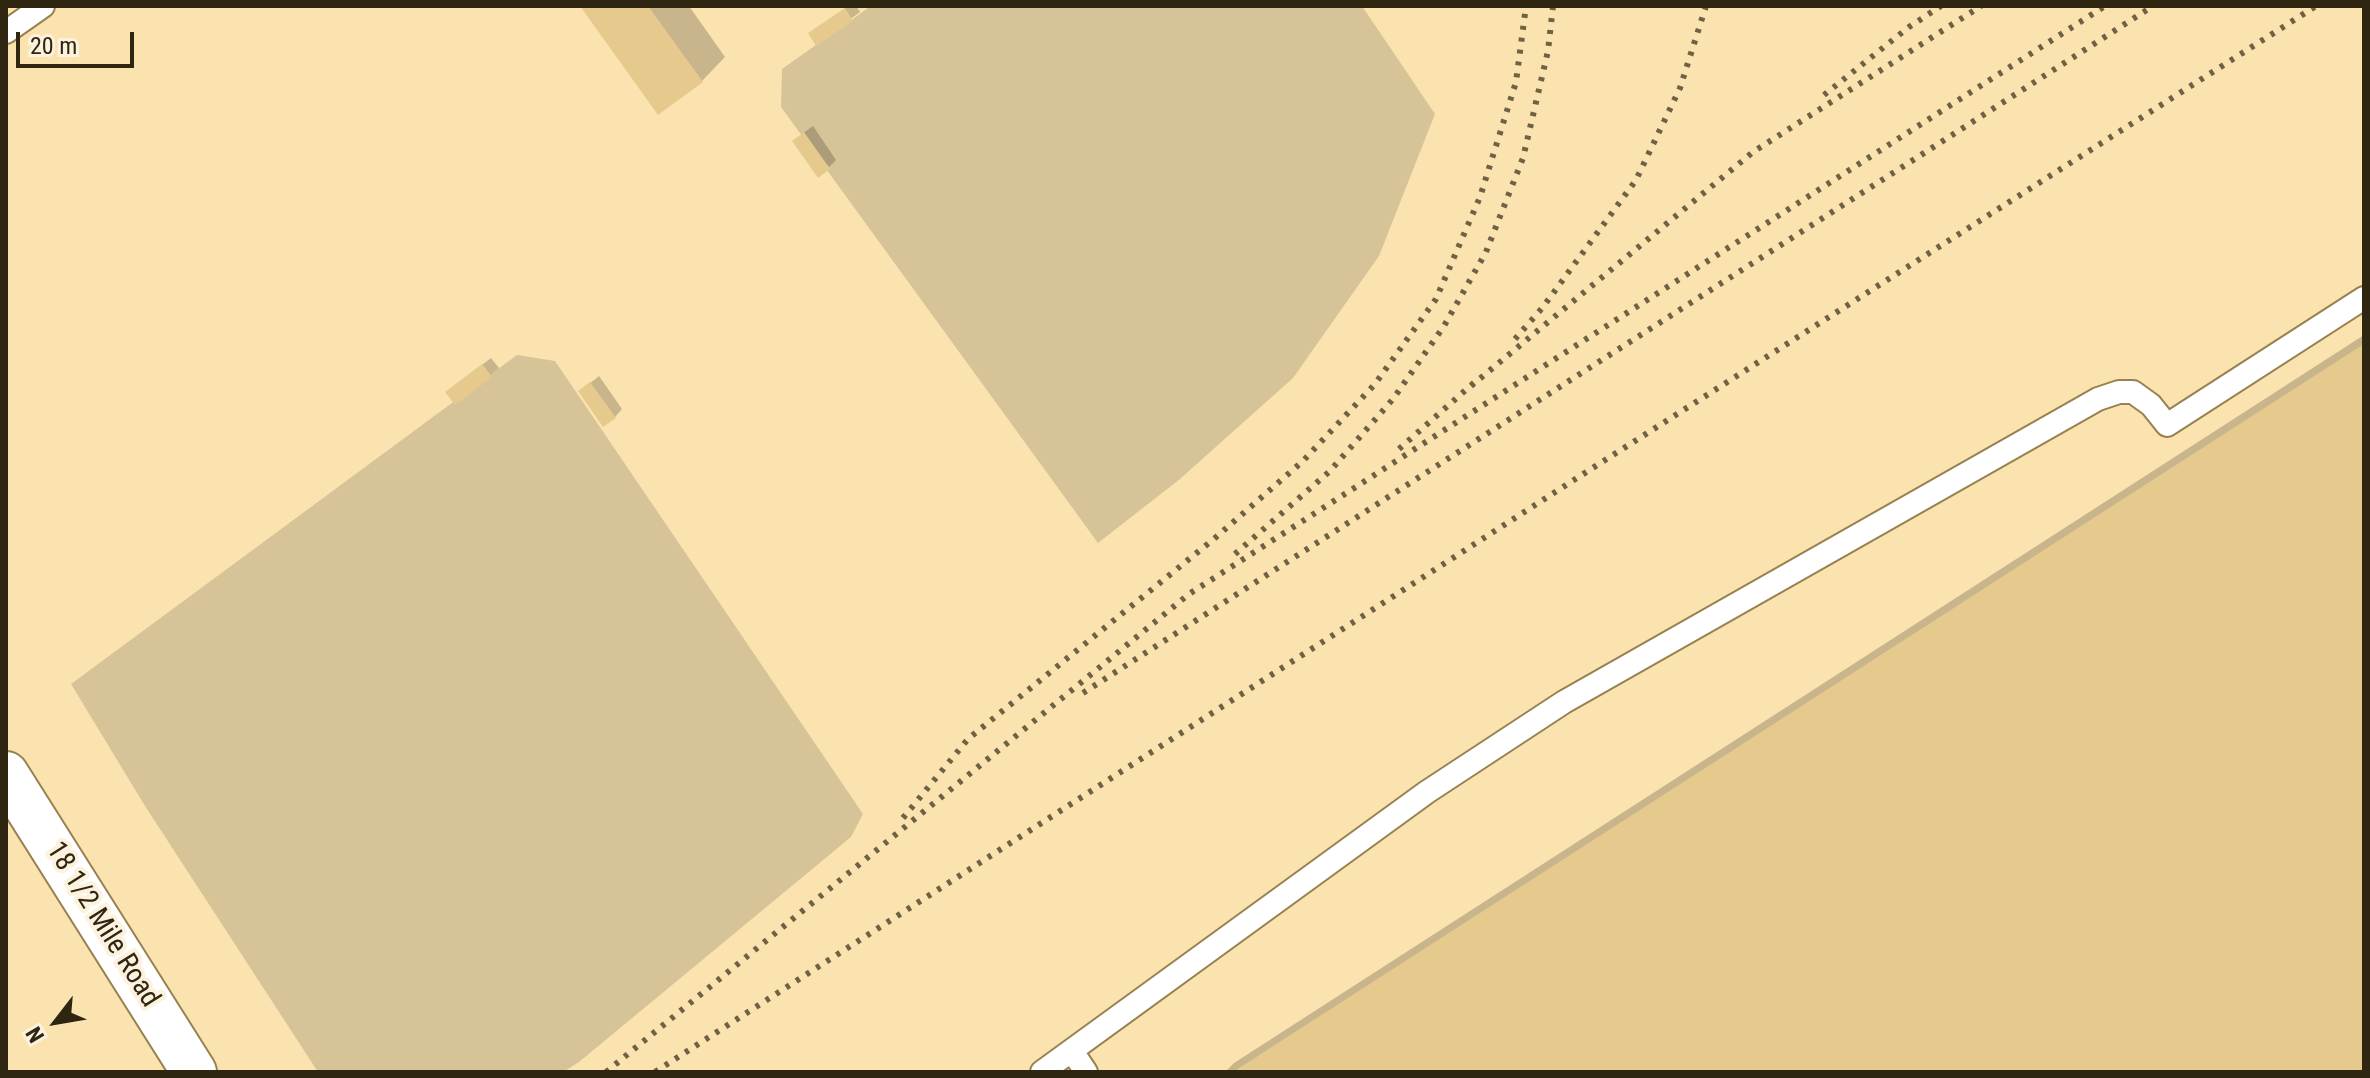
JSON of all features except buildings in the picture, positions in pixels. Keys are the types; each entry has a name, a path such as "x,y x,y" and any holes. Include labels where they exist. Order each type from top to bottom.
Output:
{"street":[{"name":"18 1/2 Mile Road","path":"7,772 194,1072"}],"lane":[{"path":"6,32 43,6"},
{"path":"1042,1072 1427,792 1564,702 2098,399 2119,392 2133,392 2151,405 2167,425 2364,298"},
{"path":"1072,1051 1086,1072"}],"shaded area":[{"path":"871,6 1362,6 1435,114 1379,256 1293,378 1180,479 1098,543 781,107 782,69"},
{"path":"517,355 555,361 863,814 851,837 563,1072 318,1072 145,806 71,684"}],"railway":[{"path":"903,818 968,739 1215,538 1303,461 1375,384 1436,299 1480,197 1516,82 1526,6"},
{"path":"1235,554 1330,471 1393,399 1444,326 1486,252 1523,158 1548,51 1553,6"},
{"path":"1515,339 1543,307 1636,180 1680,88 1706,6"},
{"path":"1824,95 1909,27 1941,6"},
{"path":"1471,386 1753,152 1981,6"},
{"path":"606,1072 1189,594 2105,6"},
{"path":"1083,693 2153,6"},
{"path":"655,1072 2316,6"},
{"path":"1399,449 1477,380"}]}
